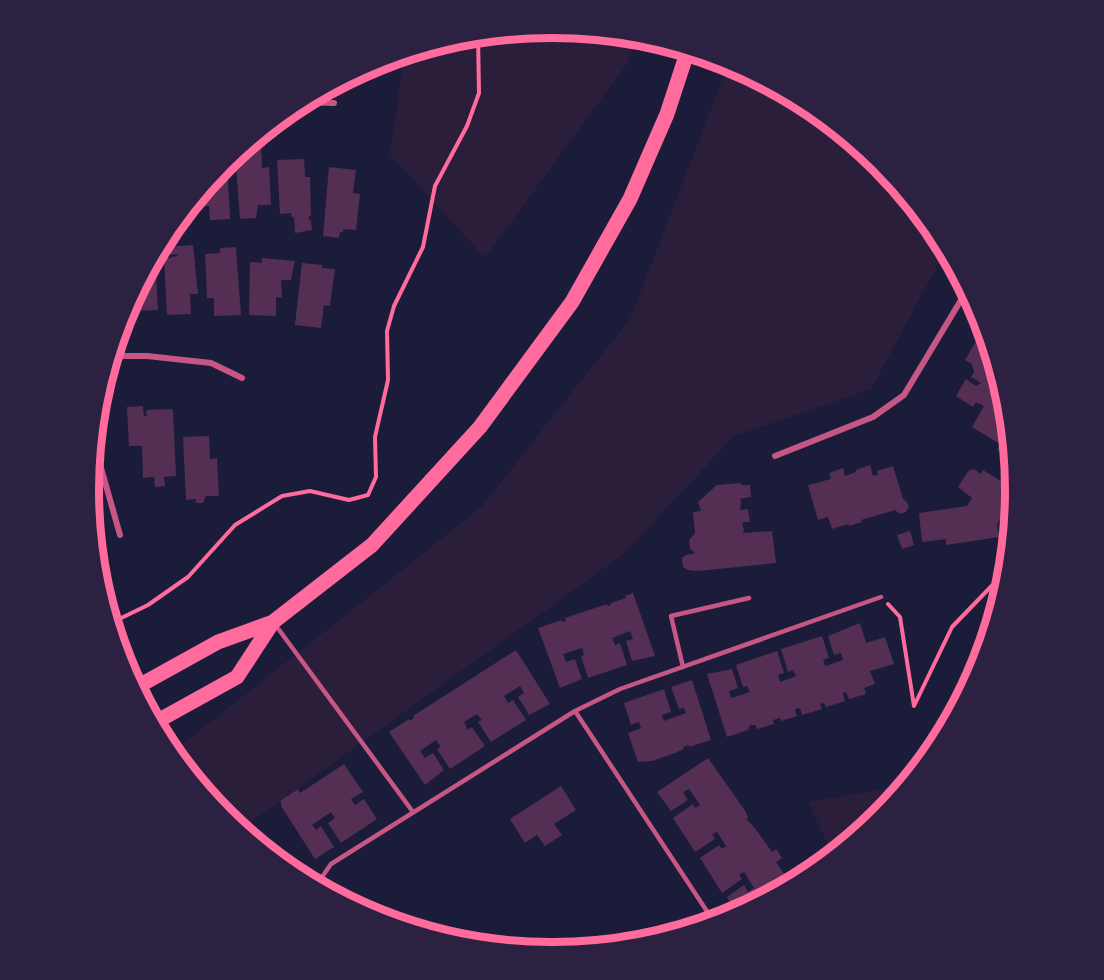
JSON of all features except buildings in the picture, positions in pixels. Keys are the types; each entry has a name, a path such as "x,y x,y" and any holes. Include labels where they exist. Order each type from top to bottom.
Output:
{"main road":[{"path":"143,684 218,642 273,622 372,545 480,427 572,302 630,199 667,114 685,58"},
{"path":"162,719 237,678 273,622"}],"street":[{"path":"319,103 334,103"},
{"path":"775,456 873,417 904,395 962,299"},
{"path":"120,356 147,356 211,363 242,378"},
{"path":"100,463 120,535"}],"lane":[{"path":"322,879 331,864 575,711 620,689 880,597"},
{"path":"683,667 671,616 749,598"},
{"path":"273,622 413,812"},
{"path":"575,711 709,914"}],"path":[{"path":"119,619 148,605 188,577 235,525 282,496 310,490 349,500 368,495 376,477 375,437 388,380 387,331 394,306 423,247 435,186 467,126 479,93 478,44"},
{"path":"880,597 900,617 914,706 952,627 995,583"}],"shaded area":[{"path":"522,38 582,38 634,45 629,61 485,258 390,155 403,64 464,46"},
{"path":"725,72 778,98 827,131 850,150 892,192 911,215 941,259 871,389 734,436 624,554 248,824 204,779 183,744 481,507 630,319"},
{"path":"893,787 872,810 829,847 808,802"}]}
